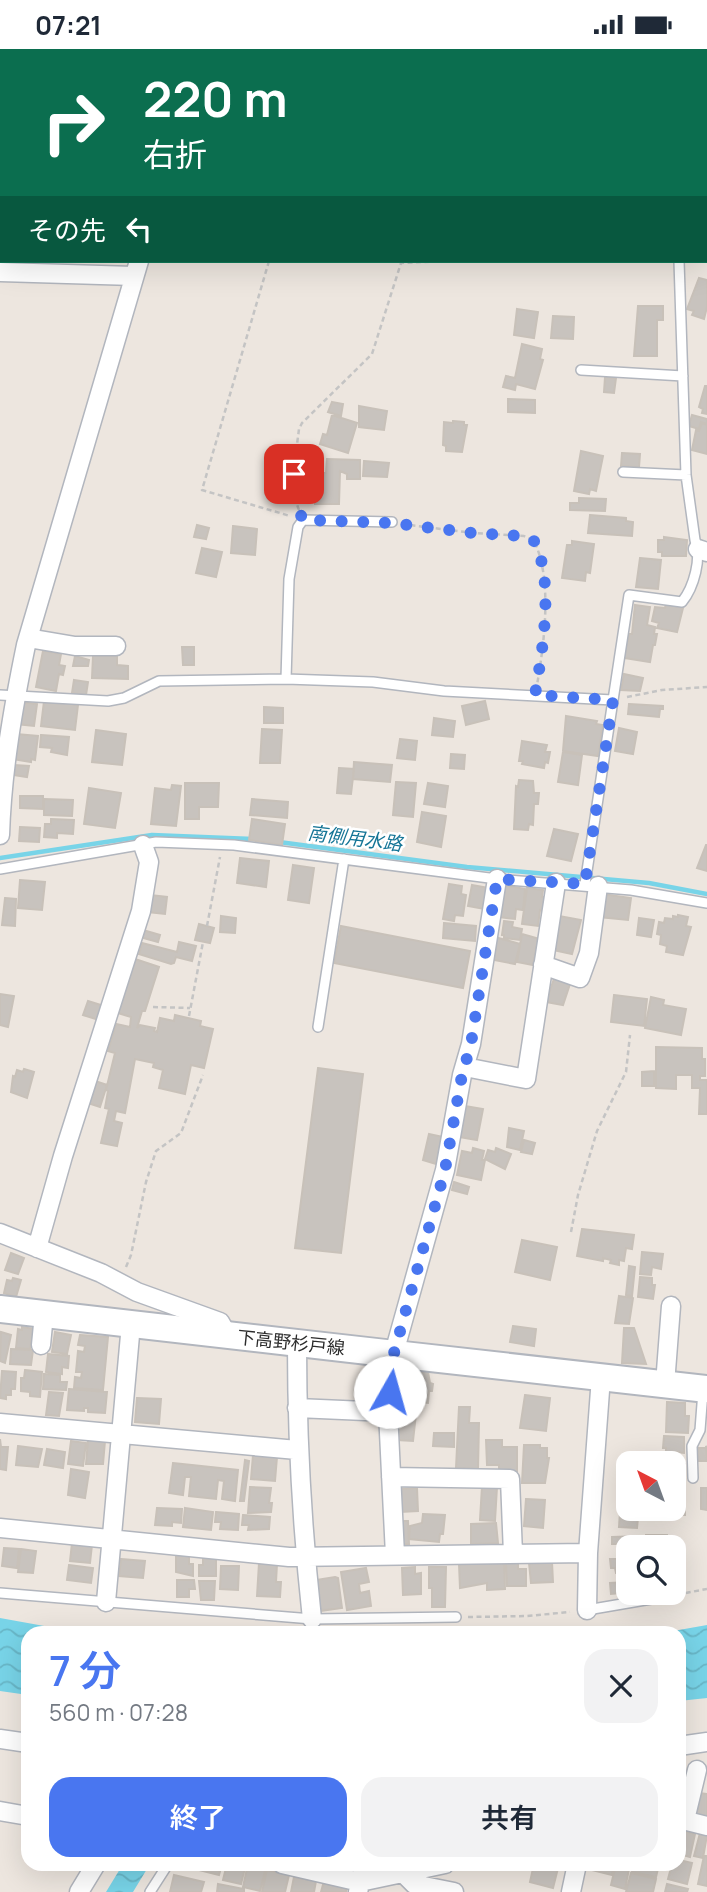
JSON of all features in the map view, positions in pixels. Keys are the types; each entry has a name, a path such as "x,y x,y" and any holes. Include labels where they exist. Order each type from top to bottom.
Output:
{"main road":[{"name":"下高野杉戸線","path":"0,1309 297,1345 394,1353 705,1389"}],"street":[{"path":"0,272 136,268 28,638 8,696 0,835"},
{"path":"28,638 75,646 116,646"},
{"path":"37,1248 63,1156 141,911 149,862 143,845"},
{"path":"395,1555 388,1412 394,1353 445,1170 471,1044 497,879"},
{"path":"465,1067 526,1079 556,883"},
{"path":"543,965 580,978 589,953 592,885"},
{"path":"0,1233 101,1273 177,1308 220,1322 228,1336"},
{"path":"665,1384 671,1306"},
{"path":"41,1345 44,1314"},
{"path":"106,1602 131,1324"},
{"path":"297,1345 297,1450 304,1558 312,1619"},
{"path":"587,1610 588,1553 601,1377"},
{"path":"297,1408 388,1412"},
{"path":"0,1423 297,1450"},
{"path":"391,1477 510,1479 513,1554"},
{"path":"0,1528 304,1558 588,1553"},
{"path":"0,1739 21,1742"},
{"path":"686,1745 707,1742"},
{"path":"686,1806 697,1770"},
{"path":"0,1811 21,1815"},
{"path":"686,1820 707,1826"},
{"path":"79,1892 92,1871"},
{"path":"305,1871 359,1887 412,1871"},
{"path":"570,1892 575,1871"},
{"path":"403,1873 414,1884 454,1892"}],"lane":[{"path":"592,885 613,700 629,595 682,601 690,592 703,550 695,540 686,475 679,263"},
{"path":"581,370 682,376"},
{"path":"623,472 686,475"},
{"path":"286,679 289,579 298,527 303,520 392,523"},
{"path":"8,696 108,701 124,698 159,681 286,679 373,682 444,691 613,700"},
{"path":"0,869 156,842 222,845 497,879 592,885 707,903"},
{"path":"318,1027 344,859"},
{"path":"694,1478 692,1446 699,1430 705,1389"},
{"path":"0,1593 312,1619 456,1617"},
{"path":"587,1610 616,1605"},
{"path":"150,1892 164,1871"}],"path":[{"path":"269,263 202,490 303,520"},
{"path":"303,520 295,502 294,474 299,429 372,353 401,263"},
{"path":"392,523 524,536 534,541 541,561 545,607 544,644 535,695"},
{"path":"613,700 662,690 707,687"},
{"path":"206,926 222,845"},
{"path":"189,1016 203,941"},
{"path":"153,1007 190,1008"},
{"path":"572,1232 578,1195 597,1131 626,1072 630,1035"},
{"path":"120,1283 131,1255 146,1182 156,1151 181,1133 203,1075"},
{"path":"686,1593 707,1589"},
{"path":"456,1617 527,1616 587,1610"}],"water":[{"path":"0,1618 44,1626 21,1626 21,1694 0,1691"},
{"path":"707,1625 707,1698 686,1700 686,1629"},
{"path":"119,1871 146,1871 133,1892 106,1892"}],"building":[{"path":"699,278 707,280 704,319 692,315 694,311 687,309"},
{"path":"638,306 663,306 663,320 657,320 657,356 634,356"},
{"path":"517,309 538,312 534,338 514,335"},
{"path":"553,316 574,317 573,339 551,338"},
{"path":"522,344 542,349 540,359 543,360 535,389 516,384 515,390 503,387 506,376 515,378"},
{"path":"605,377 616,378 614,393 604,392"},
{"path":"705,386 707,414 702,413 703,409 699,407"},
{"path":"508,399 535,400 535,413 508,412"},
{"path":"332,402 343,404 341,416 328,412"},
{"path":"359,406 387,411 384,430 359,427"},
{"path":"332,415 357,423 348,453 320,444 323,434 327,435"},
{"path":"692,415 707,419 707,424 701,422 699,429 689,426"},
{"path":"453,421 467,425 462,452 446,451 446,446 443,445 444,422"},
{"path":"702,423 707,425 707,454 692,450 696,430 699,431"},
{"path":"581,451 603,456 596,491 590,489 589,494 574,491"},
{"path":"622,453 640,454 639,467 621,466"},
{"path":"327,459 360,460 360,479 347,479 347,474 340,471 339,504 315,504 316,473 326,473"},
{"path":"364,461 389,463 387,477 363,476"},
{"path":"579,498 606,499 605,511 570,510 570,503 579,503"},
{"path":"590,515 626,518 626,521 633,522 632,536 588,533"},
{"path":"197,525 209,528 206,539 194,537"},
{"path":"233,526 257,529 255,555 231,553"},
{"path":"664,537 687,540 686,556 662,556 662,552 658,552 658,540 664,540"},
{"path":"572,541 594,544 590,573 586,572 585,581 562,578 567,545 572,545"},
{"path":"202,548 222,552 216,577 196,573"},
{"path":"640,558 661,560 658,589 636,587"},
{"path":"666,604 683,608 677,632 657,628 659,623 652,621 655,607 665,608"},
{"path":"635,605 650,607 647,625 655,627 654,634 657,634 650,662 624,658 629,634 632,634"},
{"path":"182,647 194,647 194,665 183,665"},
{"path":"43,651 61,654 59,665 65,666 63,675 59,674 56,691 36,687"},
{"path":"75,656 89,660 88,666 73,666"},
{"path":"93,656 117,656 117,665 128,666 128,679 92,678"},
{"path":"624,674 643,678 640,691 621,690"},
{"path":"74,680 88,682 86,695 72,693"},
{"path":"44,701 78,705 75,730 41,726"},
{"path":"485,701 489,719 466,725 462,706"},
{"path":"20,702 37,704 34,726 16,724"},
{"path":"629,704 663,706 663,709 660,709 659,717 628,714"},
{"path":"264,707 283,708 283,723 264,723"},
{"path":"566,716 597,721 596,724 603,725 598,756 563,751"},
{"path":"434,718 455,721 453,737 432,735"},
{"path":"619,728 637,732 633,754 615,751"},
{"path":"262,729 282,730 280,763 260,763"},
{"path":"96,730 126,734 122,765 92,762"},
{"path":"16,734 38,736 35,760 31,759 31,762 12,759"},
{"path":"41,735 69,737 67,755 51,752 52,748 40,747"},
{"path":"400,739 417,741 415,760 397,758"},
{"path":"522,741 547,745 545,752 550,752 544,768 519,761"},
{"path":"563,752 582,755 578,785 558,782"},
{"path":"451,754 465,755 464,769 450,768"},
{"path":"354,762 392,765 390,782 353,779"},
{"path":"14,765 29,766 27,777 13,775"},
{"path":"339,768 354,769 351,794 337,793"},
{"path":"519,780 533,781 534,793 539,793 538,804 534,804 533,825 529,824 528,830 514,829 516,786 518,787"},
{"path":"396,782 416,783 413,817 393,815"},
{"path":"185,783 219,783 218,807 199,807 199,819 185,819"},
{"path":"428,783 448,786 445,807 424,804"},
{"path":"172,785 181,786 176,826 151,824 155,788 171,790"},
{"path":"89,788 121,793 115,828 84,824"},
{"path":"20,796 43,796 43,809 20,808"},
{"path":"44,799 73,800 72,816 44,815"},
{"path":"252,799 288,802 287,818 250,815"},
{"path":"422,812 446,816 441,847 417,842"},
{"path":"51,819 74,820 73,834 57,833 57,838 44,837 45,824 51,824"},
{"path":"252,819 285,824 282,845 249,840"},
{"path":"20,827 40,828 39,842 19,841"},
{"path":"554,829 578,834 571,861 547,856"},
{"path":"707,845 707,871 697,868"},
{"path":"240,858 269,861 266,887 237,883"},
{"path":"293,865 314,868 309,903 288,900"},
{"path":"20,880 45,882 42,910 18,908"},
{"path":"449,884 462,886 461,894 466,895 463,916 455,915 454,921 443,919"},
{"path":"472,885 489,888 485,909 468,906"},
{"path":"504,885 525,889 523,910 516,909 515,919 498,917"},
{"path":"527,888 543,890 542,897 546,897 544,911 540,910 538,926 522,924"},
{"path":"602,894 631,898 628,920 599,917"},
{"path":"150,895 167,897 165,914 148,912"},
{"path":"5,898 16,899 15,926 2,925"},
{"path":"221,916 236,918 235,933 220,932"},
{"path":"559,916 581,920 572,954 553,950"},
{"path":"673,916 688,917 686,926 691,927 683,955 666,952 667,946 660,944 661,935 657,934 659,922 664,923 665,918 673,919"},
{"path":"639,918 654,920 651,937 637,935"},
{"path":"504,921 513,922 512,927 522,929 520,940 504,938"},
{"path":"444,923 476,926 475,941 443,938"},
{"path":"199,924 214,928 210,943 195,940"},
{"path":"341,926 470,951 463,988 334,963"},
{"path":"143,930 160,935 158,942 140,937"},
{"path":"522,934 543,940 541,949 536,948 533,965 517,962"},
{"path":"495,937 520,944 515,964 489,959"},
{"path":"179,942 196,946 192,961 176,957 171,964 139,954 142,943 177,952"},
{"path":"135,959 159,967 137,1028 140,1025 155,1028 154,1031 157,1032 160,1018 174,1021 175,1015 201,1021 200,1026 213,1029 204,1068 191,1065 185,1094 159,1088 163,1070 153,1067 154,1063 135,1059 125,1113 116,1111 114,1121 122,1123 117,1146 101,1143 109,1109 105,1108 106,1090 115,1053 108,1051 116,1024 130,1027 131,1017 118,1013"},
{"path":"555,976 571,981 563,1005 546,1002"},
{"path":"0,994 14,996 8,1027 0,1025"},
{"path":"614,995 647,999 644,1026 611,1022"},
{"path":"651,997 664,1000 663,1005 686,1009 681,1035 645,1028"},
{"path":"88,1001 107,1007 102,1021 83,1015"},
{"path":"656,1047 702,1048 705,1076 700,1076 700,1080 707,1080 707,1114 699,1114 700,1088 692,1088 692,1075 676,1075 676,1089 656,1088"},
{"path":"318,1068 363,1074 341,1253 295,1248"},
{"path":"24,1069 34,1072 27,1098 11,1092 13,1076 15,1077 17,1070 23,1072"},
{"path":"654,1071 654,1086 642,1086 642,1072"},
{"path":"95,1081 107,1085 100,1107 88,1103"},
{"path":"465,1106 483,1109 477,1140 459,1137"},
{"path":"509,1128 524,1131 520,1150 507,1147"},
{"path":"429,1134 443,1137 436,1164 423,1160"},
{"path":"524,1140 535,1143 532,1154 521,1152"},
{"path":"473,1148 484,1151 481,1180 457,1175 462,1151 472,1153"},
{"path":"496,1148 511,1154 505,1169 485,1159 488,1150 495,1152"},
{"path":"454,1182 469,1187 467,1194 452,1190"},
{"path":"582,1229 634,1235 632,1249 626,1248 624,1261 619,1260 619,1265 603,1258 603,1261 577,1256"},
{"path":"522,1240 557,1247 550,1280 515,1272"},
{"path":"642,1252 663,1254 661,1269 652,1267 651,1275 640,1274"},
{"path":"11,1253 24,1258 18,1274 5,1270"},
{"path":"629,1266 635,1267 632,1296 626,1295"},
{"path":"640,1277 652,1278 652,1285 655,1285 653,1299 638,1297"},
{"path":"13,1278 21,1280 16,1297 4,1293 7,1280 12,1281"},
{"path":"619,1296 633,1298 629,1324 615,1323"},
{"path":"513,1326 536,1329 534,1346 510,1342"},
{"path":"22,1327 34,1329 30,1349 16,1348 18,1329 22,1330"},
{"path":"624,1328 634,1328 646,1364 622,1363"},
{"path":"1,1332 11,1335 5,1363 0,1361"},
{"path":"55,1332 71,1335 67,1354 52,1352"},
{"path":"80,1335 108,1337 103,1390 74,1388 75,1377 81,1378 82,1372 76,1372 78,1351 84,1352 85,1346 78,1345"},
{"path":"11,1349 33,1350 31,1365 10,1364"},
{"path":"48,1354 69,1356 68,1368 62,1367 62,1374 46,1372"},
{"path":"25,1370 42,1372 40,1397 21,1391 21,1378 24,1378"},
{"path":"2,1371 16,1372 15,1389 11,1389 11,1395 6,1395 6,1399 0,1398"},
{"path":"418,1371 428,1372 430,1383 433,1384 428,1403 401,1400 400,1379 403,1379 403,1375 418,1376"},
{"path":"44,1374 60,1375 60,1382 67,1382 66,1390 43,1389"},
{"path":"69,1389 107,1392 105,1413 88,1412 88,1408 84,1408 84,1411 67,1410"},
{"path":"49,1392 63,1393 59,1416 46,1415"},
{"path":"525,1395 550,1398 546,1431 520,1428"},
{"path":"137,1398 161,1399 159,1424 135,1422"},
{"path":"667,1402 685,1403 685,1416 689,1416 688,1433 666,1432"},
{"path":"400,1404 417,1405 413,1441 397,1440 395,1418 399,1418"},
{"path":"459,1407 470,1407 469,1423 479,1423 478,1469 456,1468"},
{"path":"434,1433 454,1433 454,1447 433,1446"},
{"path":"664,1436 684,1437 684,1451 666,1451 666,1448 663,1448"},
{"path":"0,1439 1,1447 8,1447 6,1470 0,1469"},
{"path":"88,1440 105,1441 103,1464 86,1464"},
{"path":"486,1440 502,1440 502,1447 517,1447 517,1471 499,1470 499,1465 487,1465"},
{"path":"71,1441 86,1443 83,1466 68,1464"},
{"path":"524,1445 547,1448 549,1458 545,1483 522,1483"},
{"path":"18,1446 42,1449 38,1467 16,1465"},
{"path":"698,1448 706,1448 707,1461 697,1461"},
{"path":"47,1449 65,1452 63,1468 44,1465"},
{"path":"253,1455 277,1457 275,1481 251,1479"},
{"path":"245,1460 249,1461 244,1501 240,1501"},
{"path":"173,1463 238,1470 235,1501 222,1499 224,1481 218,1480 216,1499 189,1496 191,1477 185,1477 183,1495 169,1493"},
{"path":"71,1469 89,1472 85,1498 68,1495"},
{"path":"482,1486 497,1487 495,1521 480,1520"},
{"path":"250,1487 271,1488 271,1512 248,1513"},
{"path":"417,1488 418,1511 400,1512 399,1489"},
{"path":"701,1488 707,1488 707,1510 701,1509"},
{"path":"526,1499 545,1500 543,1528 524,1526"},
{"path":"157,1508 182,1509 181,1523 172,1522 172,1526 155,1525"},
{"path":"185,1508 213,1512 211,1530 183,1527"},
{"path":"216,1512 239,1514 238,1530 220,1529 221,1522 215,1522"},
{"path":"423,1514 445,1515 443,1534 440,1534 439,1542 409,1539 410,1526 422,1523"},
{"path":"243,1515 270,1517 269,1529 248,1530 249,1525 242,1525"},
{"path":"401,1521 408,1521 409,1544 402,1544"},
{"path":"619,1521 638,1521 637,1528 619,1527"},
{"path":"496,1523 498,1543 471,1544 471,1524"},
{"path":"72,1543 92,1545 90,1563 70,1561"},
{"path":"4,1548 19,1549 17,1568 2,1566"},
{"path":"21,1549 36,1551 33,1573 18,1572"},
{"path":"176,1555 189,1555 189,1564 193,1564 193,1576 176,1572"},
{"path":"203,1558 216,1559 216,1576 199,1576 199,1565 203,1565"},
{"path":"121,1559 145,1561 143,1578 119,1576"},
{"path":"610,1559 616,1559 616,1573 615,1568 611,1568"},
{"path":"504,1562 505,1589 487,1590 487,1583 460,1588 459,1564"},
{"path":"518,1562 518,1569 526,1569 526,1586 507,1586 506,1563"},
{"path":"552,1562 553,1582 531,1583 529,1563"},
{"path":"259,1563 277,1564 276,1582 281,1582 280,1597 257,1596"},
{"path":"69,1565 93,1568 91,1583 67,1580"},
{"path":"221,1566 239,1566 238,1590 220,1589"},
{"path":"415,1567 415,1574 421,1573 421,1594 403,1595 402,1568"},
{"path":"429,1567 446,1567 445,1607 432,1607"},
{"path":"366,1568 369,1582 359,1584 360,1593 369,1591 371,1606 347,1610 341,1572"},
{"path":"338,1578 342,1608 320,1611 316,1580"},
{"path":"177,1580 194,1580 195,1589 189,1589 189,1597 177,1597"},
{"path":"199,1581 215,1581 214,1600 201,1600"},
{"path":"610,1583 616,1583 616,1594 611,1594"},
{"path":"699,1793 707,1794 707,1817 694,1814"},
{"path":"686,1832 695,1834 690,1857 686,1856"},
{"path":"700,1833 707,1835 703,1858 694,1856"},
{"path":"704,1856 707,1856 707,1886 698,1884"},
{"path":"686,1862 692,1863 687,1884 668,1879 670,1871 686,1871"},
{"path":"203,1871 220,1871 219,1875"},
{"path":"225,1871 244,1871 241,1884 223,1880"},
{"path":"246,1871 265,1871 260,1891 243,1887"},
{"path":"267,1871 289,1875 285,1892 262,1892"},
{"path":"532,1871 557,1871 553,1888 530,1882"},
{"path":"596,1871 613,1871 612,1875"},
{"path":"614,1871 629,1871 625,1889 611,1885"},
{"path":"632,1871 657,1871 656,1877"},
{"path":"631,1873 656,1879 653,1892 626,1892"},
{"path":"174,1875 204,1882 201,1892 170,1892"},
{"path":"294,1877 316,1881 314,1892 291,1892"},
{"path":"324,1881 347,1886 346,1892 321,1892"},
{"path":"218,1884 244,1889 244,1892 217,1892"},
{"path":"667,1884 688,1889 687,1892 665,1892"}],"waterway":[{"name":"南側用水路","path":"0,858 152,835 253,839"},
{"name":"南側用水路","path":"279,842 467,867 649,883 707,894"}],"route":[{"path":"294,474 295,502 303,520 392,523 524,536 534,541 541,561 545,607 544,644 535,695 613,700 585,884 497,879 471,1044 462,1075 445,1170 394,1353 390,1392"}]}
